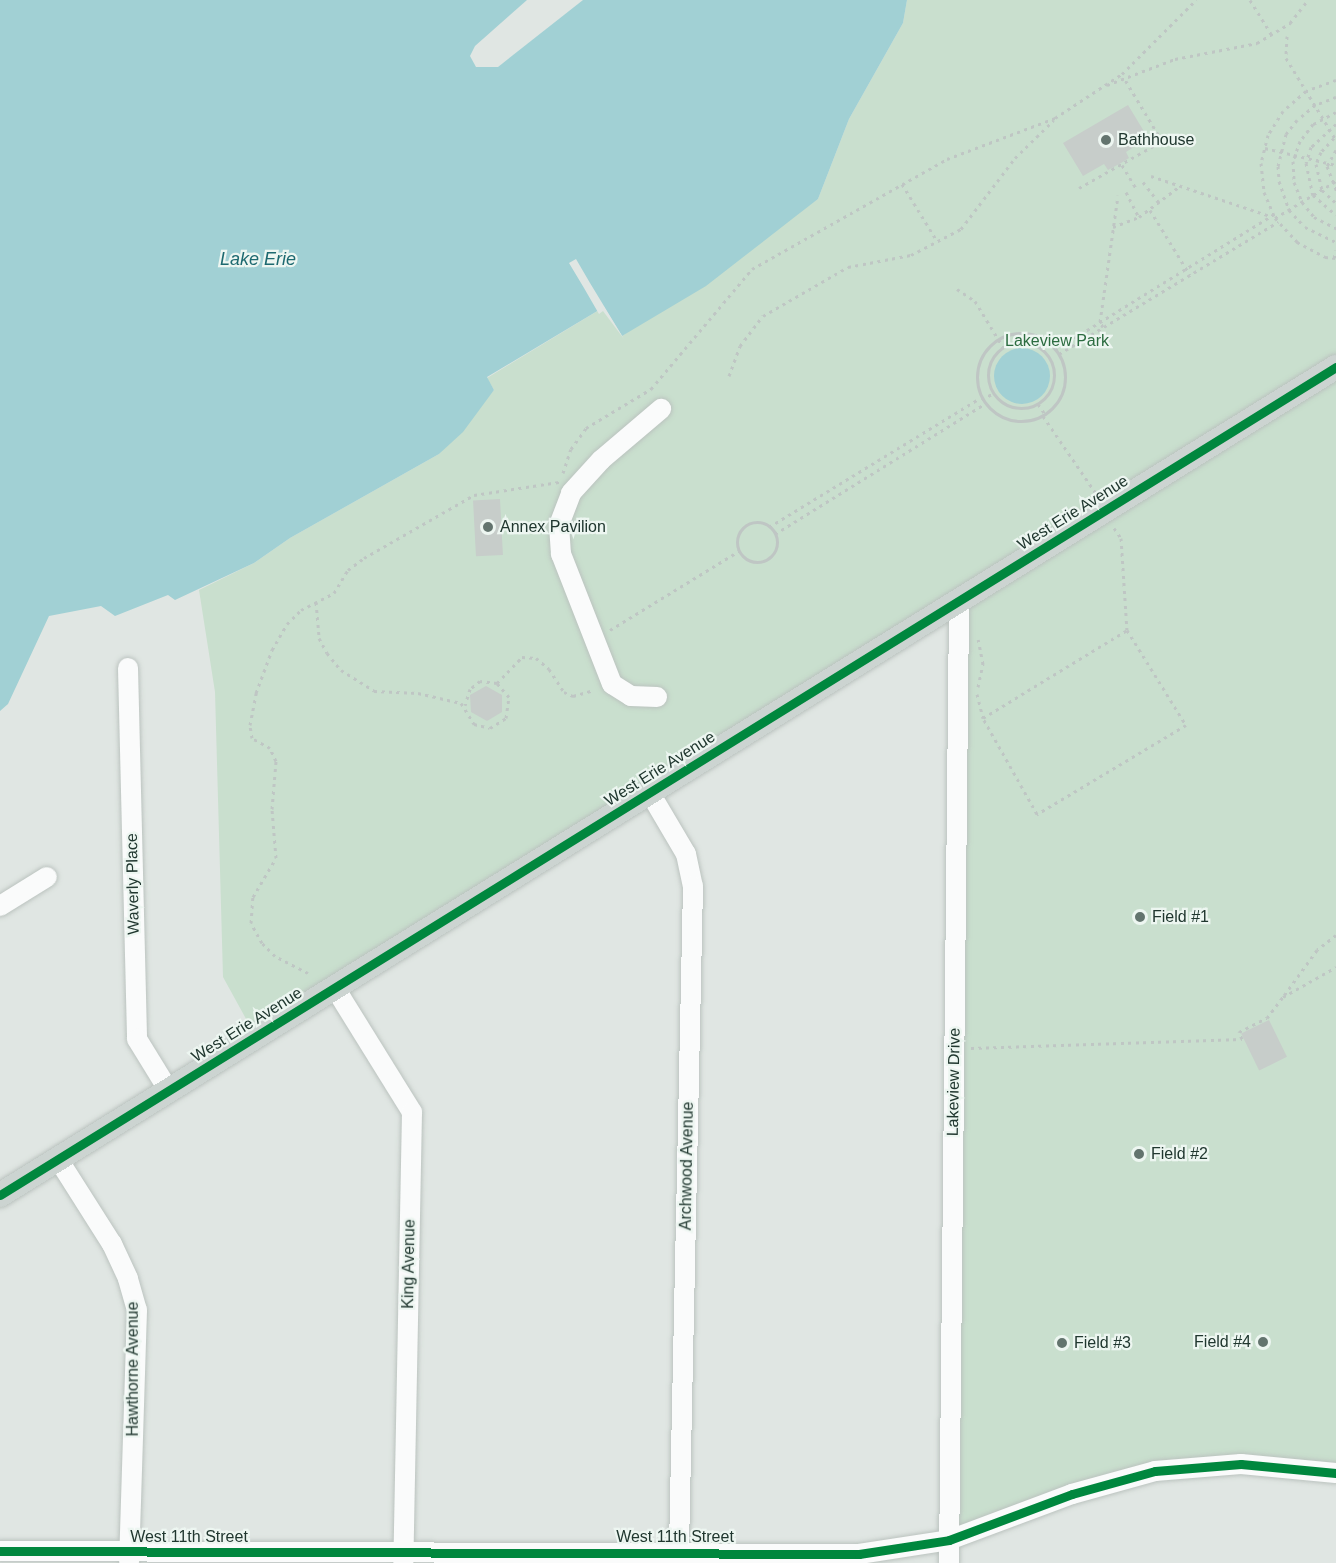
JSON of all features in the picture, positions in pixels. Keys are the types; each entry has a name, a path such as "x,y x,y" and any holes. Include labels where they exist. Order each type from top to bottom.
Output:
{"main road":[{"name":"West Erie Avenue","path":"0,1195 1336,367"}],"street":[{"path":"657,696 631,696 612,684 561,554 559,525 566,488 661,409"},
{"name":"Lakeview Drive","path":"949,1563 959,601"},
{"name":"Waverly Place","path":"128,668 137,1039 169,1091"},
{"name":"Archwood Avenue","path":"650,793 686,854 693,886 679,1551"},
{"path":"0,906 48,876"},
{"name":"King Avenue","path":"335,988 412,1112 403,1558"},
{"name":"Hawthorne Avenue","path":"58,1159 112,1244 128,1279 136,1310 129,1557"},
{"name":"West 11th Street","path":"0,1551 129,1557 403,1558 679,1551 860,1554 949,1540 1072,1494 1155,1471 1240,1464 1336,1473"}],"path":[{"path":"729,376 740,346 763,316 848,267 911,255 961,229 1015,159 1055,118 1122,74 1196,0"},
{"path":"1250,0 1271,34"},
{"path":"1100,88 1174,59 1257,43 1290,23 1308,0"},
{"path":"1287,36 1286,58 1336,138 1318,160 1317,177 1322,190 1336,203"},
{"path":"1079,188 1162,141 1124,78"},
{"path":"1336,80 1306,91 1283,111 1268,135 1262,163 1264,192 1274,218 1297,242 1335,258 1336,250"},
{"path":"1336,97 1315,105 1297,120 1280,151 1279,182 1289,210 1305,227 1336,242"},
{"path":"1336,112 1323,118 1300,141 1295,155 1294,182 1302,202 1314,217 1336,228"},
{"path":"308,973 275,956 262,943 251,923 253,897 276,858 272,809 277,774 270,748 252,738 250,719 256,693 280,634 301,610 334,593 348,570 364,558 474,495 566,488 571,449 586,428 651,389 753,269 947,159 1055,118"},
{"path":"1336,124 1311,147 1307,158 1306,180 1313,195 1336,215"},
{"path":"1265,148 1336,165"},
{"path":"1336,150 1328,163 1331,184 1336,190"},
{"path":"1122,164 1135,187"},
{"path":"1151,176 1274,218"},
{"path":"1050,357 1100,322 1230,241 1289,210 1336,181"},
{"path":"1143,182 1160,204"},
{"path":"902,184 937,241"},
{"path":"1113,227 1140,217 1160,204 1180,185"},
{"path":"1126,192 1140,217"},
{"path":"1103,327 1100,322 1118,195"},
{"path":"1150,210 1190,275"},
{"path":"1057,352 1234,248 1274,218"},
{"path":"1230,241 1234,248"},
{"path":"957,288 975,301 1003,347"},
{"path":"1142,296 1145,302"},
{"path":"1020,332 1035,335 1057,352 1065,381 1062,395 1044,415 1016,422 1002,418 983,400 976,369 982,355 998,339 1020,332"},
{"path":"1024,342 1034,344 1050,357 1054,381 1051,392 1038,404 1022,409 1010,407 993,393 988,372 990,362 1003,347 1024,342"},
{"path":"775,534 929,438 993,393"},
{"path":"769,527 926,431 983,400"},
{"path":"1038,404 1095,492"},
{"path":"926,431 929,438"},
{"path":"881,459 885,466"},
{"path":"830,490 835,497"},
{"path":"756,522 769,527 775,534 776,548 763,561 749,561 739,551 737,538 745,526 756,522"},
{"path":"975,632 982,658 977,694 983,718 1037,814 1186,725 1127,630 1121,537 1113,526"},
{"path":"594,637 616,628 739,551"},
{"path":"315,602 319,638 341,670 353,679 374,691 418,693 465,705"},
{"path":"983,718 1127,630"},
{"path":"498,683 522,657 536,658 564,692 573,696 612,684"},
{"path":"480,681 498,683 507,691 510,704 506,717 498,726 474,724 465,705 470,689 480,681"},
{"path":"954,1048 1242,1039 1239,1032 1267,1018 1317,950 1336,935"},
{"path":"1283,998 1336,967"}],"green space":[{"name":"Lakeview Park","path":"907,0 1336,0 1336,1473 1198,1466 949,1540 959,602 256,1037 223,977 215,692 199,590 254,563 290,538 439,454 494,390 487,378 604,307 622,336 818,199 849,119 903,23"}],"water":[{"name":"Lake Erie","path":"0,0 907,0 903,23 849,119 818,199 706,286 622,336 604,307 487,377 494,390 463,432 439,454 290,538 254,563 175,600 168,595 115,616 101,606 49,616 8,704 0,711"},
{"path":"1022,348 1033,350 1042,356 1048,365 1050,376 1048,387 1042,396 1033,402 1022,404 1011,402 1002,396 996,387 994,376 996,365 1002,356 1011,350"}],"pier":[{"path":"527,0 583,0 498,67 476,67 470,56 475,46"},
{"path":"576,259 624,339 603,311 599,314 569,263"}],"building":[{"name":"Bathhouse","path":"1128,105 1148,138 1126,152 1129,158 1121,163 1108,170 1104,164 1083,176 1063,143"},
{"name":"Annex Pavilion","path":"500,499 503,555 476,556 473,500"},
{"path":"486,686 502,695 502,712 487,721 471,712 470,695"},
{"path":"1269,1020 1287,1057 1259,1070 1241,1034"}],"cycle path":[{"path":"0,1195 1336,367"},
{"path":"0,1551 859,1554 949,1540 1072,1494 1155,1471 1241,1464 1336,1473"}],"place":[{"name":"Bathhouse","path":"1106,140"},
{"name":"Annex Pavilion","path":"488,527"},
{"name":"Field #1","path":"1140,917"},
{"name":"Field #2","path":"1139,1154"},
{"name":"Field #4","path":"1263,1342"},
{"name":"Field #3","path":"1062,1343"}]}
